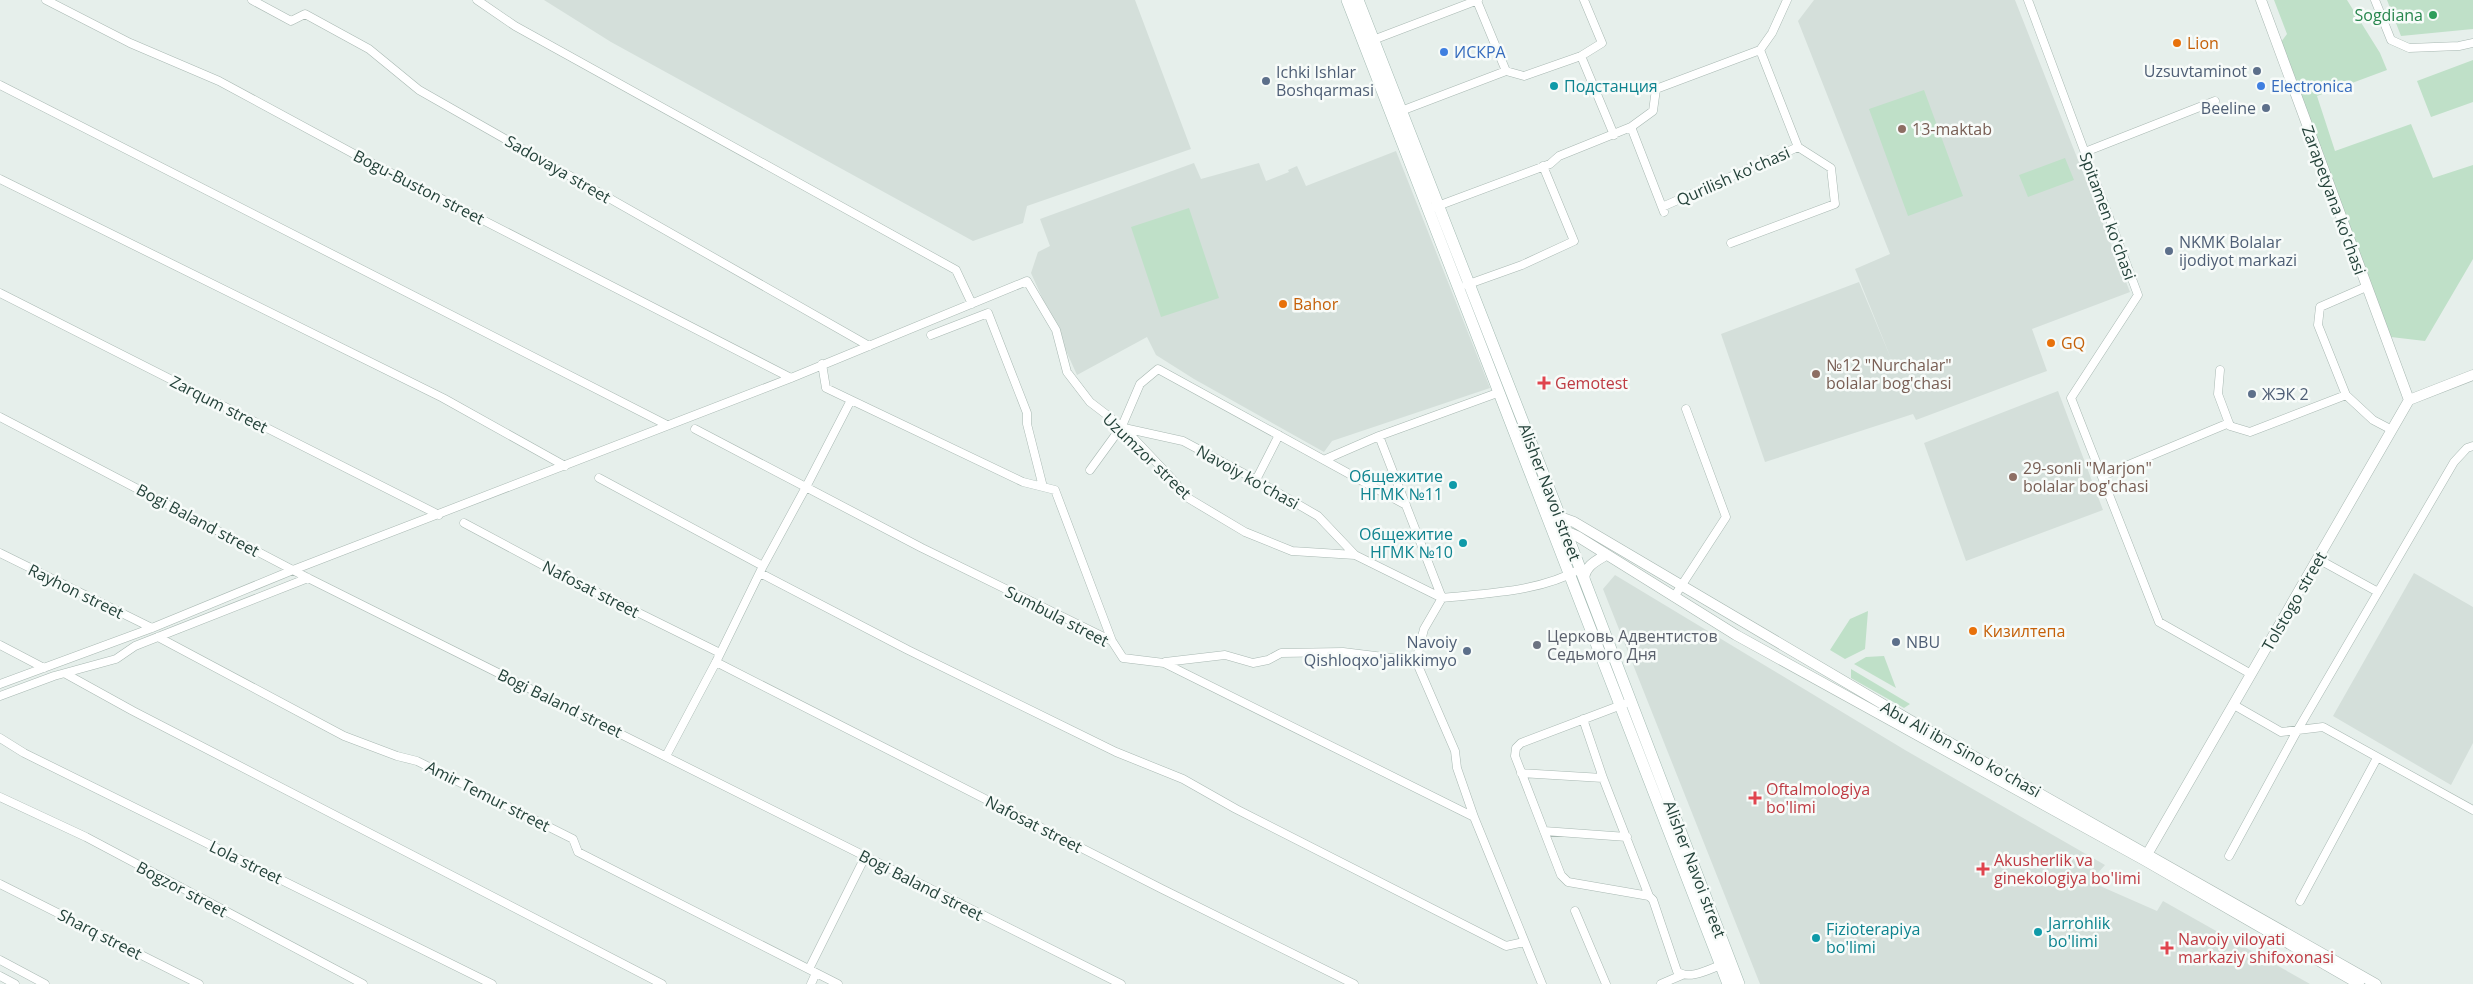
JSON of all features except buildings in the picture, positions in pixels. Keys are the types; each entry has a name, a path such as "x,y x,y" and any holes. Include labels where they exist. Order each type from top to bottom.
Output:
{"main road":[{"name":"Alisher Navoi street","path":"1347,0 1560,516 1619,706 1726,963 1740,984"},
{"name":"Alisher Navoi street","path":"1358,0 1401,111 1433,208"},
{"name":"Alisher Navoi street","path":"1464,286 1500,392 1550,523 1578,574 1630,701 1726,963 1728,984"}],"street":[{"name":"Bogu-Buston street","path":"46,0 130,43 219,81 391,173 791,378"},
{"name":"Sadovaya street","path":"252,0 291,21 305,14 368,49 419,90 869,346"},
{"path":"0,684 152,628 293,570 791,378 972,304 956,270 515,26 478,0"},
{"path":"1373,40 1478,0 1506,71"},
{"path":"1401,111 1506,71 1524,76 1581,56 1602,43 1584,0"},
{"path":"1433,208 1544,166 1559,156 1631,127 1653,111 1656,89 1760,50 1772,33 1787,0"},
{"name":"Spitamen ko'chasi","path":"2028,0 2138,295 2071,398 2159,622 2251,674"},
{"name":"Zarapetyana ko'chasi","path":"2261,0 2409,400"},
{"path":"2375,0 2391,40 2410,48 2459,46 2473,43"},
{"path":"1760,50 1798,147"},
{"path":"1581,56 1614,135"},
{"path":"0,85 667,425"},
{"path":"2085,152 2215,101"},
{"name":"Qurilish ko'chasi","path":"1631,127 1663,210 1798,147 1831,168 1835,204 1731,243"},
{"path":"1464,286 1522,265 1574,241 1544,166"},
{"path":"0,179 443,398 565,466"},
{"name":"Uzumzor street","path":"972,304 1028,281 1056,330 1067,372 1090,402 1123,427 1176,482 1183,495 1245,532 1292,551 1355,555 1442,598"},
{"path":"2366,288 2320,307 2318,324 2346,395 2373,420 2392,430"},
{"name":"Zarqum street","path":"0,294 439,515"},
{"path":"931,335 988,313 1027,413 1027,424 1043,487"},
{"path":"822,364 826,388 1023,482 1055,490 1112,642"},
{"path":"1090,470 1123,427 1140,384 1158,370 1326,459 1406,505"},
{"path":"2220,370 2218,394 2230,425"},
{"path":"2409,400 2473,376"},
{"path":"1326,459 1379,436 1500,392"},
{"path":"2102,476 2230,425 2250,432 2346,395"},
{"path":"666,756 716,662 761,569 851,400"},
{"name":"Tolstogo street","path":"2146,857 2409,400"},
{"path":"1674,597 1726,517 1686,409"},
{"name":"Bogi Baland street","path":"0,417 308,578 1121,984"},
{"name":"Navoiy ko'chasi","path":"1123,427 1183,441 1256,480 1318,516 1355,555"},
{"name":"Sumbula street","path":"696,429 922,548 1112,642 1123,658 1164,663 1474,817"},
{"path":"1256,480 1279,435"},
{"path":"1379,436 1442,598"},
{"path":"2229,856 2296,731 2454,462 2467,448 2473,446"},
{"path":"599,478 908,650 1116,752 1183,779 1245,813 1506,946 1524,942"},
{"path":"1550,523 1560,516"},
{"name":"Abu Ali ibn Sino ko'chasi","path":"1560,516 1574,522 1681,587 2146,857 2359,984"},
{"name":"Nafosat street","path":"464,522 552,570 720,653"},
{"name":"Abu Ali ibn Sino ko'chasi","path":"1550,523 1565,529 1736,634 2376,984"},
{"name":"Rayhon street","path":"0,553 152,628"},
{"path":"1442,598 1508,591 1558,580 1584,573 1590,565 1606,555"},
{"path":"2318,559 2378,592"},
{"path":"0,696 116,659 136,646 158,636 308,578"},
{"path":"1442,598 1424,628 1416,660 1454,751 1457,768 1474,817 1542,984"},
{"name":"Amir Temur street","path":"158,636 344,736 417,761 573,839 578,852 838,984"},
{"path":"0,645 44,668"},
{"path":"1164,663 1225,655 1253,663 1268,660 1281,653 1342,652 1416,660"},
{"name":"Nafosat street","path":"716,662 1162,889 1354,984"},
{"path":"66,674 133,711 662,984"},
{"path":"1630,701 1521,743 1516,748 1515,756 1561,875 1568,882 1650,896"},
{"path":"2234,705 2281,732 2323,727 2473,810"},
{"path":"1583,719 1603,778 1653,900 1677,971 1682,975 1689,976 1726,963"},
{"name":"Lola street","path":"0,738 24,753 492,984"},
{"path":"2300,901 2377,758"},
{"path":"1521,773 1603,778"},
{"name":"Bogzor street","path":"0,797 86,837 363,984"},
{"path":"1544,831 1627,836"},
{"path":"811,984 813,971 865,857"},
{"name":"Sharq street","path":"0,884 199,984"},
{"path":"1575,911 1606,984"},
{"path":"0,960 45,984"},
{"path":"1661,984 1682,975"},
{"path":"0,976 15,984"}],"shaded area":[{"path":"544,0 1135,0 1191,149 1027,206 1023,223 973,241 611,42"},
{"path":"1814,0 2015,0 2130,292 2032,329 2047,371 1916,420 1913,414 1765,462 1721,334 1859,282 1892,361 1855,269 1890,254 1798,21"},
{"path":"1396,151 1490,388 1332,441 1324,452 1194,379 1156,355 1147,337 1077,375 1031,273 1038,252 1050,246 1040,219 1194,163 1201,179 1259,163 1266,181 1289,172 1288,170 1297,166 1306,186"},
{"name":"29-sonli \"Marjon\" bolalar bog'chasi","path":"2058,391 2103,510 1966,561 1924,443"},
{"path":"2414,573 2473,607 2473,743 2451,785 2333,716"},
{"path":"1615,575 1905,750 2105,865 2096,875 2100,886 2157,911 2163,901 2310,984 1760,984 1603,589"}],"green space":[{"path":"2274,0 2347,0 2380,53 2387,70 2317,96 2335,151 2411,124 2433,178 2473,165 2473,259 2425,341 2391,337 2278,46 2287,34"},
{"name":"Sogdiana","path":"2387,0 2473,0 2473,29 2401,36"},
{"path":"2473,60 2473,102 2431,117 2417,81"},
{"path":"1924,90 1963,196 1908,216 1869,109"},
{"path":"2065,158 2074,180 2028,197 2019,175"},
{"path":"1189,208 1219,298 1161,317 1131,227"},
{"path":"1868,611 1865,649 1845,659 1830,650 1850,619"},
{"path":"1884,656 1896,688 1854,664 1866,657"},
{"path":"1851,669 1910,704 1904,708 1851,678"}],"place":[{"name":"Sogdiana","path":"2433,15"},
{"name":"Lion","path":"2177,43"},
{"name":"ИСКРА","path":"1444,52"},
{"name":"Uzsuvtaminot","path":"2257,71"},
{"name":"Ichki Ishlar Boshqarmasi","path":"1266,81"},
{"name":"Подстанция","path":"1554,86"},
{"name":"Electronica","path":"2261,86"},
{"name":"Beeline","path":"2266,108"},
{"name":"13-maktab","path":"1902,129"},
{"name":"NKMK Bolalar ijodiyot markazi","path":"2169,251"},
{"name":"Bahor","path":"1283,304"},
{"name":"GQ","path":"2051,343"},
{"name":"№12 \"Nurchalar\" bolalar bog'chasi","path":"1816,374"},
{"name":"Gemotest","path":"1544,383"},
{"name":"ЖЭК 2","path":"2252,394"},
{"name":"29-sonli \"Marjon\" bolalar bog'chasi","path":"2013,477"},
{"name":"Общежитие НГМК №11","path":"1453,485"},
{"name":"Общежитие НГМК №10","path":"1463,543"},
{"name":"Кизилтепа","path":"1973,631"},
{"name":"NBU","path":"1896,642"},
{"name":"Церковь Адвентистов Седьмого Дня","path":"1537,645"},
{"name":"Navoiy Qishloqxo'jalikkimyo","path":"1467,651"},
{"name":"Oftalmologiya bo'limi","path":"1755,798"},
{"name":"Akusherlik va ginekologiya bo'limi","path":"1983,869"},
{"name":"Jarrohlik bo'limi","path":"2038,932"},
{"name":"Fizioterapiya bo'limi","path":"1816,938"},
{"name":"Navoiy viloyati markaziy shifoxonasi","path":"2167,948"}]}
